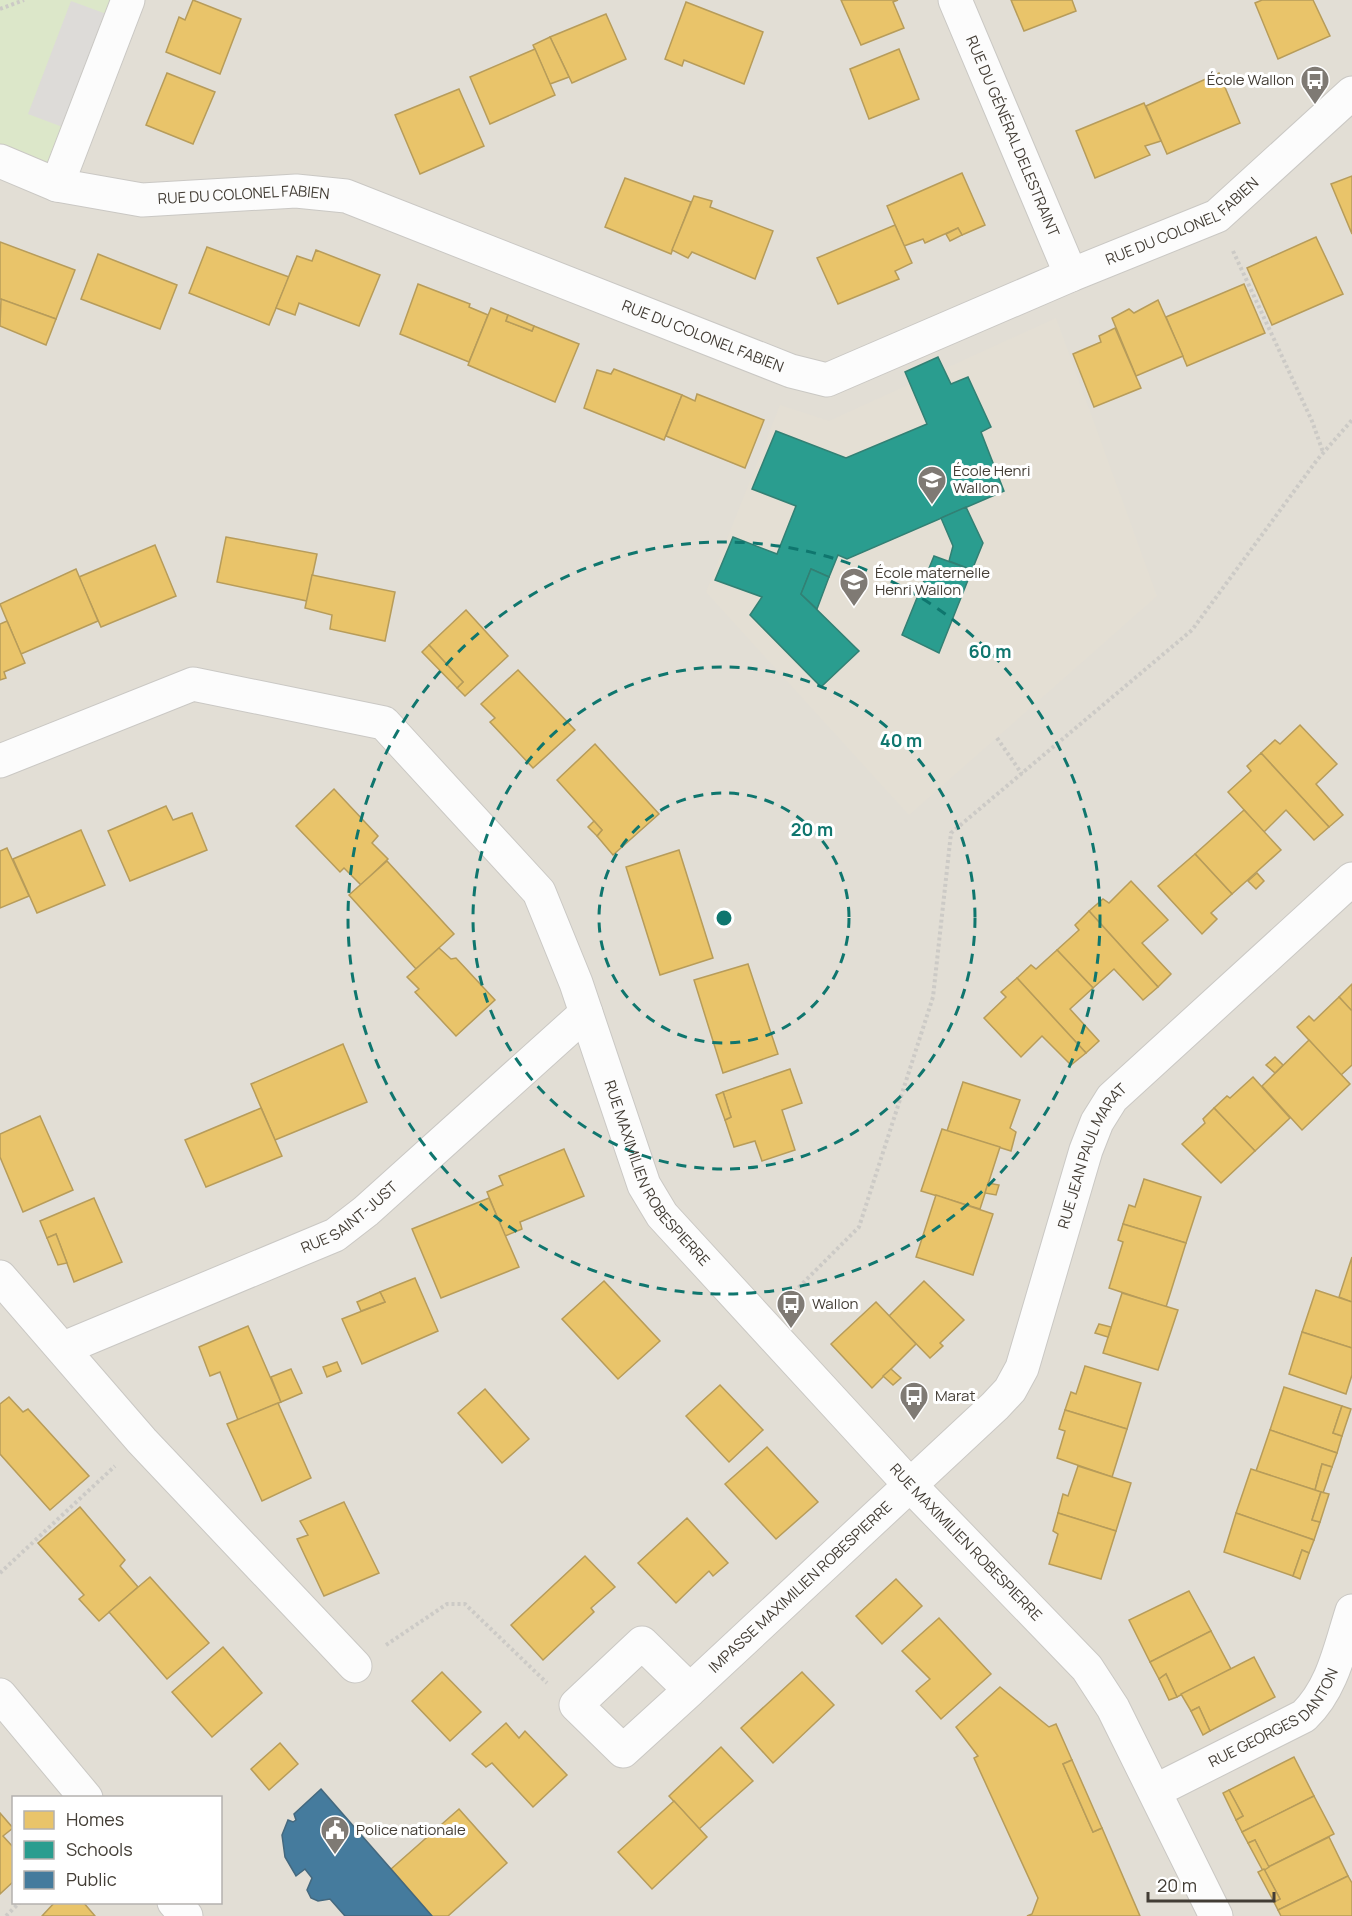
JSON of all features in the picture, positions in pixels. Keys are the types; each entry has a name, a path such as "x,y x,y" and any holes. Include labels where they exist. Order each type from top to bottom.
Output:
{"street":[{"path":"57,185 128,0"},
{"name":"RUE DU GÉNÉRAL DELESTRAINT","path":"955,0 1071,275"},
{"name":"RUE DU COLONEL FABIEN","path":"0,161 57,185 142,200 296,191 346,196 791,371 827,380 1071,275 1217,216 1352,93"},
{"name":"RUE MAXIMILIEN ROBESPIERRE","path":"0,761 193,684 384,723 539,892 559,936 651,1200 761,1324 911,1486 1087,1668 1113,1707 1216,1916"},
{"name":"RUE JEAN PAUL MARAT","path":"911,1486 1010,1390 1022,1368 1086,1150 1097,1122 1112,1098 1352,879"},
{"name":"RUE SAINT-JUST","path":"64,1348 335,1235 366,1211 586,1013"},
{"path":"0,1277 64,1348 142,1441 355,1666"},
{"name":"IMPASSE MAXIMILIEN ROBESPIERRE","path":"576,1705 623,1751 911,1486"},
{"name":"RUE GEORGES DANTON","path":"1155,1791 1304,1716 1318,1703 1328,1685 1352,1611"},
{"path":"576,1705 642,1643 690,1690"},
{"path":"0,1695 85,1796"},
{"path":"176,1904 186,1916"}],"path":[{"path":"0,9 24,0"},
{"path":"1217,216 1312,421 1323,453"},
{"path":"761,1324 859,1227 933,997 951,833 1192,630 1323,453 1352,420"},
{"path":"997,738 1022,774"},
{"path":"0,1573 142,1441"},
{"path":"355,1666 447,1604 465,1604 538,1676 576,1705"},
{"path":"6,1916 18,1904"}],"shaded area":[{"path":"0,0 1352,0 1352,1916 0,1916"},
{"path":"71,1 120,19 76,132 28,114"},
{"name":"École Henri Wallon","path":"1056,318 1157,596 909,815 706,592 780,405 829,421 910,384 905,372 938,357 944,369"}],"green space":[{"path":"0,0 128,0 57,185 0,161"}],"building: Homes":[{"path":"193,0 241,19 220,74 166,52 179,17 185,20"},
{"path":"841,0 898,0 893,2 904,28 861,45"},
{"path":"1011,0 1072,0 1076,11 1024,31"},
{"path":"1262,0 1313,0 1330,36 1278,59 1255,3"},
{"path":"686,2 763,32 744,84 684,60 682,66 665,59"},
{"path":"606,14 626,59 572,83 550,37"},
{"path":"550,37 569,77 550,84 533,45"},
{"path":"535,49 555,95 490,124 470,77"},
{"path":"899,49 919,99 869,119 850,69"},
{"path":"167,73 215,92 193,144 146,125"},
{"path":"1219,73 1240,123 1167,154 1146,106"},
{"path":"459,89 484,146 420,174 395,115"},
{"path":"1144,103 1161,141 1145,146 1150,155 1095,178 1076,131"},
{"path":"962,173 985,225 962,235 958,228 925,243 923,239 904,246 887,206"},
{"path":"1352,176 1352,234 1331,184"},
{"path":"625,178 691,202 671,254 605,227"},
{"path":"694,196 712,201 710,207 773,231 755,279 692,252 688,258 672,250"},
{"path":"895,225 912,263 895,271 899,279 838,304 817,258"},
{"path":"958,228 962,235 950,241 946,234"},
{"path":"1316,237 1343,294 1272,325 1247,268"},
{"path":"0,242 75,270 56,319 0,299"},
{"path":"207,247 289,277 269,325 189,293"},
{"path":"316,250 380,275 359,326 299,303 295,315 276,308 297,256 312,261"},
{"path":"98,254 177,285 160,329 81,299"},
{"path":"418,284 470,304 469,307 488,315 469,362 400,334"},
{"path":"1244,284 1265,333 1187,366 1166,317"},
{"path":"1,299 56,319 46,345 0,326"},
{"path":"1158,300 1183,356 1136,376 1112,318 1129,309 1134,313"},
{"path":"491,308 508,315 506,321 532,331 534,326 579,344 555,402 468,365"},
{"path":"508,315 534,326 532,331 506,321"},
{"path":"1115,328 1141,388 1094,407 1073,354 1101,342 1099,336"},
{"path":"614,369 682,395 664,440 584,408 597,370 611,374"},
{"path":"697,394 764,420 745,468 666,436 682,395 695,401"},
{"path":"226,537 317,554 307,601 217,582"},
{"path":"155,545 176,596 101,627 79,577"},
{"path":"76,569 98,621 21,654 0,604"},
{"path":"312,575 395,592 385,641 330,629 332,615 305,608"},
{"path":"466,610 508,656 465,696 457,688 463,682 429,645"},
{"path":"7,621 25,663 4,672 6,678 0,680 0,624"},
{"path":"429,645 463,682 457,688 422,652"},
{"path":"518,670 575,730 533,768 490,722 495,718 481,704"},
{"path":"1300,725 1337,764 1316,784 1343,815 1329,827 1261,753 1275,740 1280,744"},
{"path":"595,744 659,814 613,855 597,836 602,830 557,780"},
{"path":"1261,753 1329,827 1314,840 1286,810 1264,832 1228,792 1251,771 1247,766"},
{"path":"334,789 378,836 372,843 388,859 361,885 344,868 340,872 296,826"},
{"path":"166,806 173,820 192,813 207,850 130,881 108,831"},
{"path":"1244,810 1281,850 1232,894 1195,854"},
{"path":"594,821 602,830 597,836 588,827"},
{"path":"81,830 105,885 37,913 13,859"},
{"path":"7,848 29,896 0,908 0,851"},
{"path":"679,850 713,958 660,975 626,867"},
{"path":"1195,854 1232,894 1211,913 1217,919 1202,934 1158,886"},
{"path":"387,861 454,934 416,969 349,895"},
{"path":"1257,873 1264,881 1256,889 1248,881"},
{"path":"1131,881 1168,920 1142,943 1171,974 1158,987 1089,911 1103,899 1109,903"},
{"path":"1089,911 1158,987 1143,1000 1114,969 1093,988 1057,950 1079,930 1075,925"},
{"path":"439,948 451,959 456,958 495,1000 456,1036 415,992 419,989 407,977"},
{"path":"1057,950 1093,988 1070,1009 1099,1041 1086,1053 1017,978 1031,965 1036,969"},
{"path":"748,964 778,1054 723,1073 694,980"},
{"path":"1017,978 1086,1053 1071,1065 1042,1036 1021,1057 984,1018 1006,997 1001,992"},
{"path":"1352,984 1352,1011 1339,997"},
{"path":"1339,997 1352,1011 1352,1065 1341,1075 1297,1027 1309,1016 1314,1021"},
{"path":"1309,1040 1350,1084 1302,1130 1262,1086"},
{"path":"343,1044 367,1102 275,1140 251,1084"},
{"path":"1275,1057 1283,1065 1275,1073 1266,1065"},
{"path":"790,1069 802,1103 782,1110 795,1150 762,1161 755,1141 734,1147 725,1120 731,1117 723,1092"},
{"path":"1253,1077 1290,1118 1255,1151 1214,1108 1227,1096 1230,1098"},
{"path":"963,1082 1020,1100 1010,1128 1016,1132 1011,1151 947,1131"},
{"path":"723,1092 731,1117 725,1120 716,1095"},
{"path":"261,1108 282,1156 206,1187 185,1140"},
{"path":"1214,1108 1255,1151 1221,1183 1182,1144 1205,1123 1203,1119"},
{"path":"40,1116 73,1190 23,1212 0,1157 0,1134"},
{"path":"942,1129 1000,1147 980,1209 921,1191"},
{"path":"564,1149 584,1196 520,1222 522,1229 505,1236 487,1192 503,1185 499,1176"},
{"path":"1144,1179 1201,1197 1186,1243 1123,1224 1129,1205 1135,1207"},
{"path":"988,1183 999,1185 996,1195 985,1193"},
{"path":"936,1195 993,1214 973,1275 916,1257"},
{"path":"94,1198 122,1262 74,1282 56,1234 47,1238 40,1221"},
{"path":"489,1198 519,1267 441,1298 412,1229"},
{"path":"1123,1224 1186,1243 1166,1307 1109,1288 1123,1242 1118,1240"},
{"path":"56,1234 67,1263 58,1265 47,1238"},
{"path":"1352,1257 1352,1302 1339,1297"},
{"path":"415,1278 438,1331 362,1364 342,1319 385,1302 380,1292"},
{"path":"604,1281 660,1341 618,1379 562,1319"},
{"path":"924,1281 964,1320 940,1343 943,1346 930,1358 889,1316"},
{"path":"1316,1290 1352,1302 1352,1348 1302,1332"},
{"path":"380,1292 385,1302 361,1311 357,1302"},
{"path":"1122,1293 1178,1310 1158,1370 1103,1353"},
{"path":"876,1302 916,1344 872,1388 831,1344"},
{"path":"1099,1324 1111,1327 1108,1337 1095,1333"},
{"path":"248,1326 281,1402 238,1420 220,1372 210,1376 199,1347"},
{"path":"1302,1332 1352,1348 1352,1375 1346,1394 1289,1374"},
{"path":"337,1362 341,1371 327,1377 323,1367"},
{"path":"1085,1366 1141,1383 1127,1429 1065,1410 1071,1392 1076,1394"},
{"path":"291,1369 302,1393 281,1402 271,1377"},
{"path":"891,1369 901,1378 893,1385 883,1376"},
{"path":"720,1385 763,1430 729,1462 686,1416"},
{"path":"1284,1387 1342,1406 1333,1433 1342,1436 1337,1453 1270,1430"},
{"path":"485,1389 529,1439 502,1463 458,1413"},
{"path":"9,1397 23,1412 28,1409 89,1476 50,1510 0,1454 0,1404"},
{"path":"278,1403 311,1478 262,1501 227,1424"},
{"path":"1342,1406 1351,1409 1342,1436 1333,1433"},
{"path":"1065,1410 1127,1429 1112,1477 1057,1458 1065,1431 1059,1429"},
{"path":"1270,1430 1337,1453 1332,1467 1322,1464 1315,1490 1256,1471"},
{"path":"767,1447 818,1502 776,1539 725,1484"},
{"path":"1322,1464 1332,1467 1323,1493 1315,1490"},
{"path":"1078,1466 1131,1483 1116,1531 1058,1513 1063,1494 1068,1496"},
{"path":"1251,1469 1321,1492 1312,1520 1320,1522 1314,1540 1236,1513"},
{"path":"1321,1492 1329,1494 1320,1522 1312,1520"},
{"path":"344,1502 379,1573 324,1596 297,1539 308,1535 300,1521"},
{"path":"80,1507 125,1560 120,1566 138,1587 99,1621 79,1599 84,1595 38,1543"},
{"path":"1058,1513 1116,1531 1101,1579 1049,1564 1058,1534 1053,1531"},
{"path":"1236,1513 1314,1540 1309,1553 1302,1550 1293,1576 1224,1552"},
{"path":"687,1518 728,1563 713,1576 709,1571 676,1603 638,1563"},
{"path":"1302,1550 1309,1553 1300,1579 1293,1576"},
{"path":"585,1556 615,1587 591,1608 594,1612 543,1660 511,1625"},
{"path":"150,1577 209,1643 167,1679 109,1612"},
{"path":"896,1579 922,1606 882,1644 856,1616"},
{"path":"1189,1591 1211,1631 1150,1662 1129,1620"},
{"path":"939,1618 991,1674 941,1719 916,1691 930,1679 902,1651"},
{"path":"1211,1631 1231,1669 1177,1697 1166,1674 1159,1679 1150,1662"},
{"path":"223,1647 262,1693 212,1737 172,1692"},
{"path":"1254,1657 1275,1697 1210,1731 1199,1707 1191,1711 1181,1694"},
{"path":"442,1672 481,1712 450,1741 412,1701"},
{"path":"802,1672 834,1705 773,1763 741,1728"},
{"path":"1166,1674 1177,1697 1169,1700 1159,1679"},
{"path":"1000,1687 1049,1727 1056,1724 1072,1760 1063,1764 1093,1832 1102,1828 1140,1916 1027,1916 1032,1914 1038,1898 974,1758 978,1756 956,1727"},
{"path":"1199,1707 1210,1731 1203,1735 1191,1711"},
{"path":"506,1723 519,1738 525,1731 567,1775 533,1807 492,1763 486,1767 472,1754"},
{"path":"280,1743 298,1764 269,1790 251,1769"},
{"path":"721,1747 753,1781 699,1829 669,1796"},
{"path":"1294,1757 1314,1796 1242,1832 1236,1820 1243,1816 1229,1790"},
{"path":"1072,1760 1102,1828 1093,1832 1063,1764"},
{"path":"1229,1790 1243,1816 1236,1820 1223,1793"},
{"path":"1314,1796 1334,1834 1268,1867 1255,1840 1248,1843 1242,1832"},
{"path":"674,1801 707,1837 652,1889 618,1852"},
{"path":"459,1809 507,1863 448,1916 432,1916 391,1869"},
{"path":"0,1813 12,1827 3,1836 12,1846 12,1883 0,1894"},
{"path":"1329,1837 1348,1876 1278,1910 1274,1902 1280,1899 1264,1869"},
{"path":"1255,1840 1269,1867 1263,1871 1248,1843"},
{"path":"1264,1869 1280,1899 1274,1902 1258,1872"},
{"path":"1348,1876 1352,1883 1352,1916 1281,1916 1278,1910"},
{"path":"53,1904 85,1904 95,1916 42,1916"}],"building: Schools":[{"path":"938,357 951,384 968,377 991,427 981,432 1004,491 847,559 838,555 829,577 811,569 801,594 859,651 821,687 750,615 762,597 715,580 733,537 777,554 796,506 752,489 776,431 846,458 927,424 905,372"},
{"path":"966,507 983,543 972,570 949,561 953,546 941,518"},
{"path":"934,556 972,570 939,653 902,635"},
{"path":"811,569 829,577 817,609 801,594"}],"building: Public":[{"path":"321,1789 432,1916 345,1916 330,1899 318,1901 311,1898 307,1890 312,1878 305,1869 296,1876 285,1857 282,1835 288,1820 293,1822 296,1820 294,1814"}],"place":[{"name":"École Wallon","path":"1315,106"},
{"name":"École Henri Wallon","path":"932,506"},
{"name":"École maternelle Henri Wallon","path":"854,608"},
{"name":"Wallon","path":"791,1330"},
{"name":"Marat","path":"914,1422"},
{"name":"Police nationale","path":"335,1856"}]}
